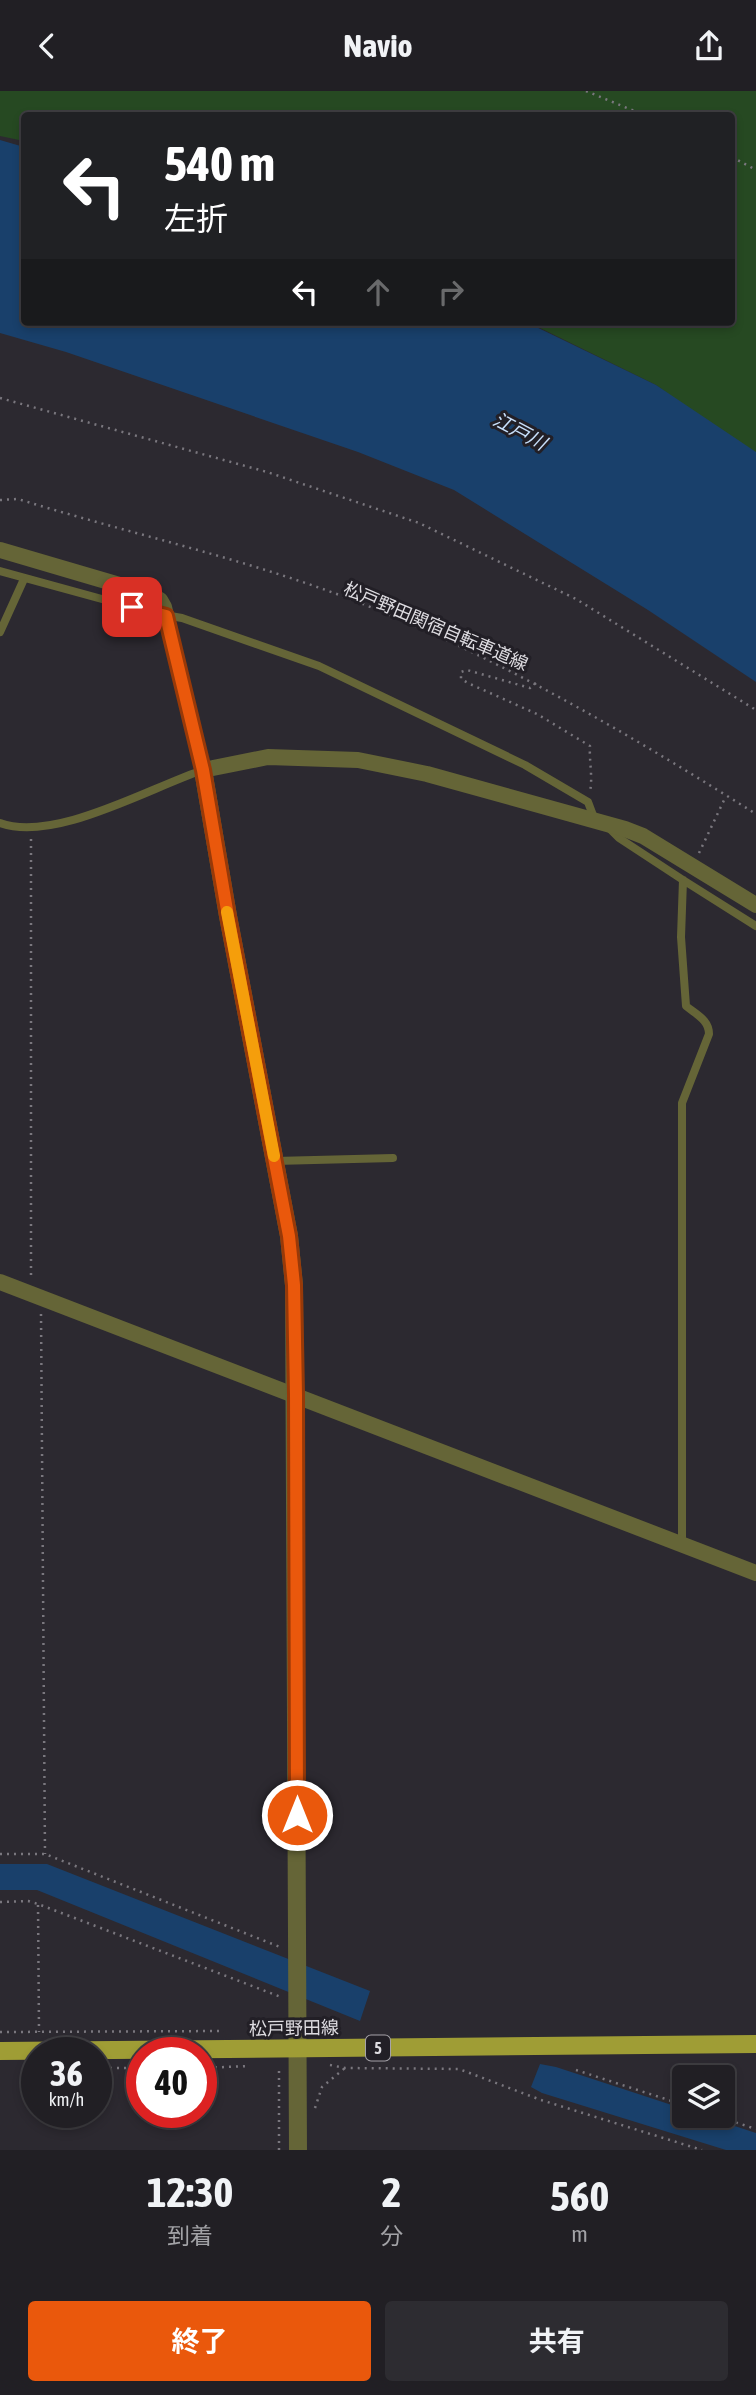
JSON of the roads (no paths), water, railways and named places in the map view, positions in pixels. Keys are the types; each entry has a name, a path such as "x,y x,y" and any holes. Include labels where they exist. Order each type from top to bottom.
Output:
{"main road":[{"name":"松戸野田線","path":"0,2051 298,2055 756,2044"}],"street":[{"path":"0,550 150,594 160,600 203,770 225,903 289,1236 294,1285 298,2150"},
{"path":"203,770 268,757 358,760 427,774 548,809 599,820 643,836 756,905"},
{"path":"0,1282 756,1573"}],"lane":[{"path":"0,571 182,618 319,666 525,765 584,800 599,820 620,838 756,926"},
{"path":"0,632 24,579"},
{"path":"0,823 14,828 32,828 60,823 114,806 203,770"},
{"path":"682,1544 682,1103 709,1034 705,1021 686,1006 681,937 683,880"},
{"path":"275,1161 393,1158"}],"water":[{"name":"江戸川","path":"0,140 21,146 21,326 534,326 656,385 756,452 756,682 648,610 454,490 358,452 66,352 0,333"},
{"path":"0,1864 47,1864 370,1991 360,2021 37,1890 0,1890"},
{"path":"540,2064 556,2067 672,2105 672,2128 735,2126 756,2133 756,2150 726,2150 542,2093 531,2087"}]}
